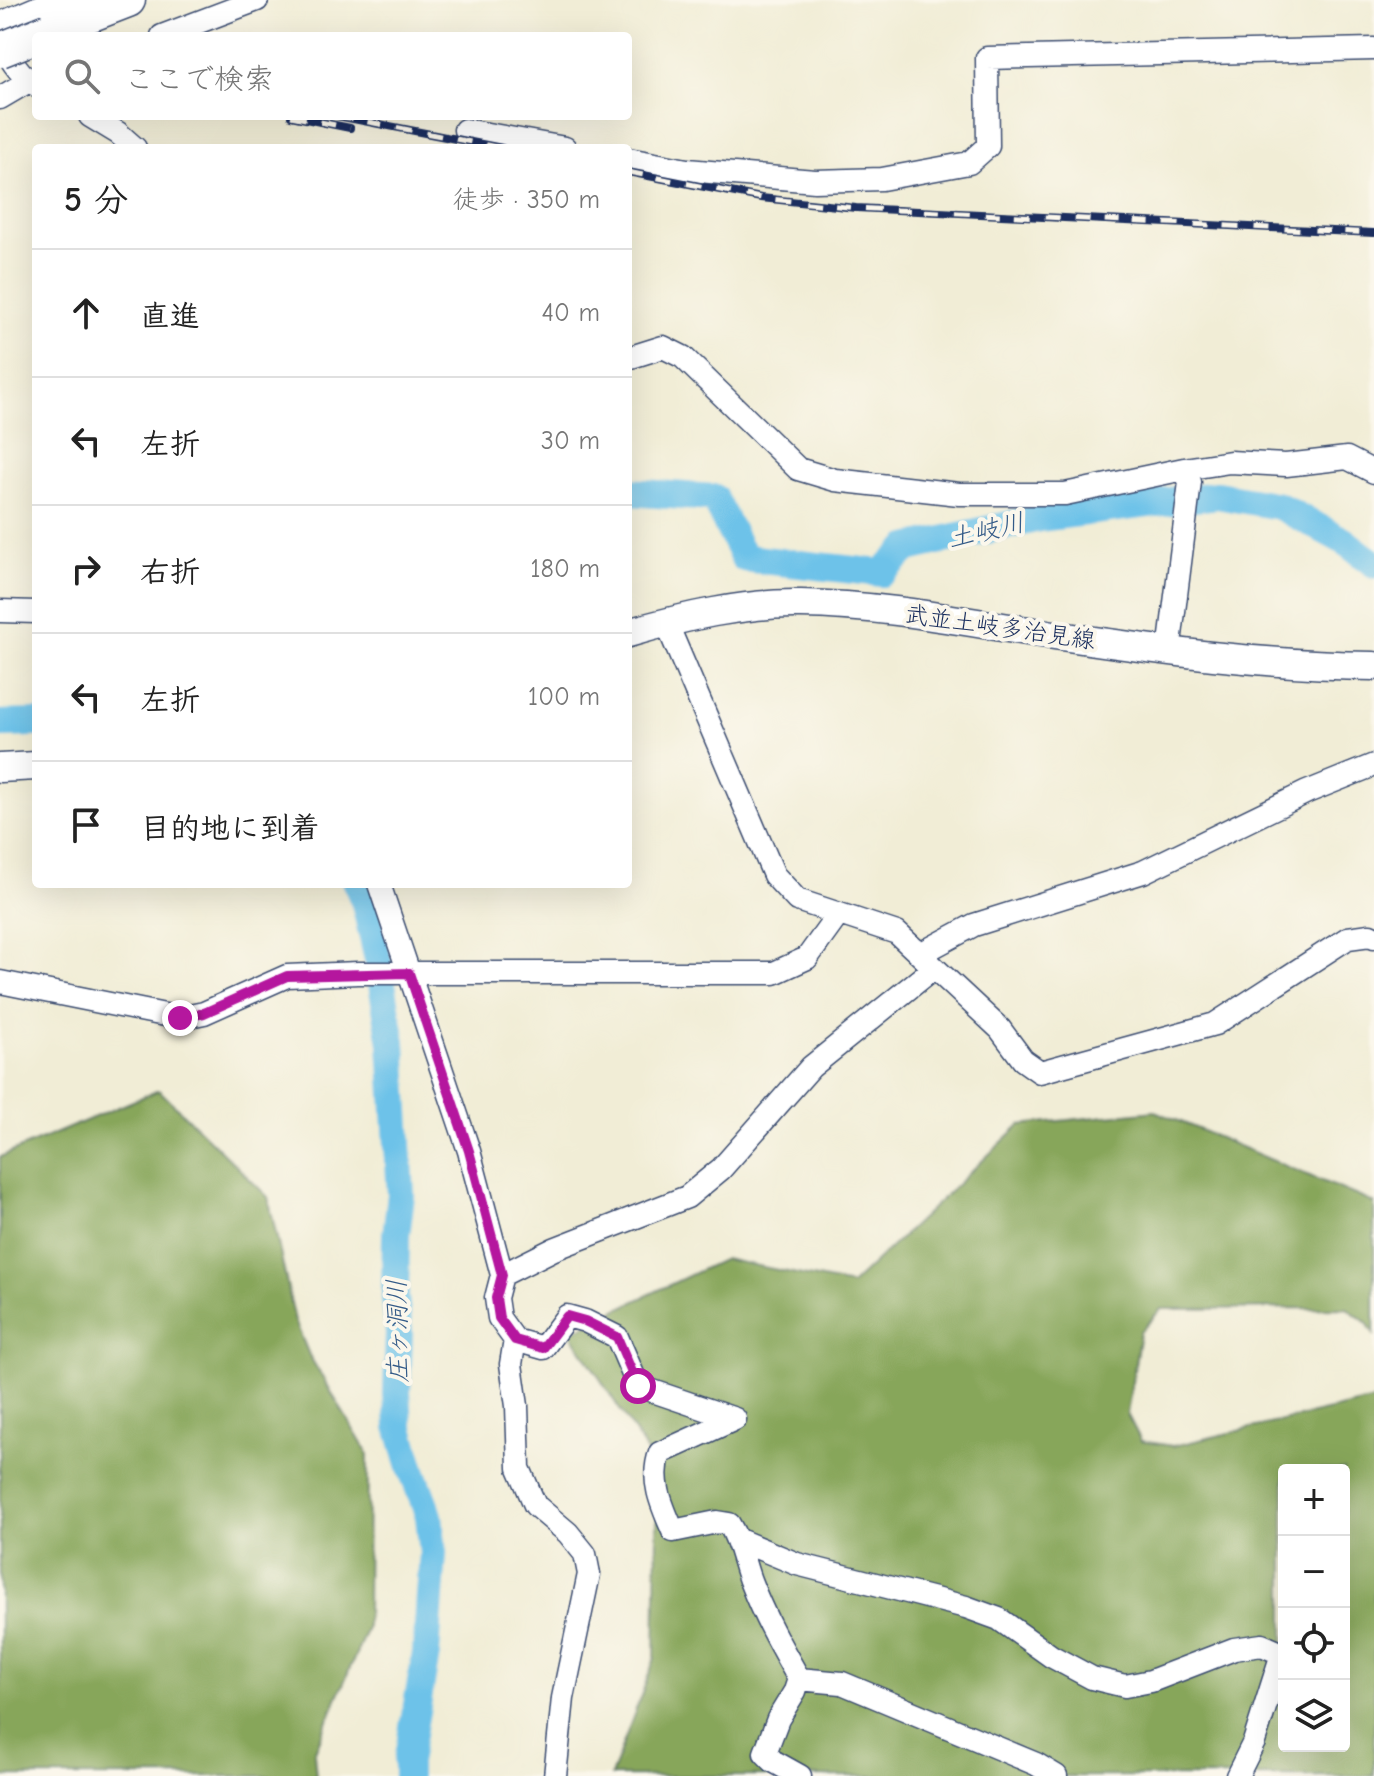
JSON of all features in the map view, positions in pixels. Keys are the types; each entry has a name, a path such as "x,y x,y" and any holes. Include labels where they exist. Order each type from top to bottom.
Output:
{"highway":[{"path":"0,50 70,0"},
{"path":"0,30 128,0"}],"main road":[{"name":"武並土岐多治見線","path":"632,632 739,608 799,603 1171,644 1297,665 1374,666"},
{"path":"0,768 32,766"}],"street":[{"path":"173,32 257,0"},
{"path":"0,39 32,83 0,98"},
{"path":"632,160 687,170 815,181 882,179 969,163 988,146 987,58 1374,49"},
{"path":"97,120 130,144"},
{"path":"465,130 543,144"},
{"path":"632,357 663,347 683,357 798,469 835,480 959,494 1065,494 1187,475 1230,462 1286,465 1347,458 1374,472"},
{"path":"1171,644 1187,475"},
{"path":"0,611 32,612"},
{"path":"666,622 774,875 797,900 897,933 1000,1029 1023,1060 1040,1072 1215,1024 1348,938 1373,933"},
{"path":"502,1275 554,1249 687,1197 721,1169 811,1067 927,961 974,925 1143,872 1307,792 1374,765"},
{"path":"380,888 469,1151 502,1275 496,1298 499,1318 515,1340 543,1348 567,1316 585,1321 617,1337 638,1386 735,1419 660,1453 655,1468 660,1503 673,1531 717,1522 729,1524 739,1540 749,1578 767,1623 799,1679 765,1753 800,1776"},
{"path":"0,982 180,1018 204,1013 287,976 774,973 807,958 838,915"},
{"path":"515,1340 511,1364 517,1406 519,1468 535,1505 568,1533 585,1554 589,1574 563,1698 555,1776"},
{"path":"739,1540 797,1564 966,1607 999,1619 1051,1656 1092,1678 1125,1686 1151,1681 1234,1649 1262,1645 1270,1648 1278,1652 1280,1660 1254,1742 1237,1776"},
{"path":"799,1679 842,1683 1036,1764 1056,1776"}],"green space":[{"path":"159,1090 268,1197 295,1321 309,1355 368,1454 367,1628 314,1753 316,1776 0,1776 0,1157"},
{"path":"1155,1111 1374,1203 1374,1334 1367,1323 1347,1308 1161,1309 1140,1332 1127,1414 1141,1441 1173,1446 1374,1400 1374,1776 611,1776 655,1658 658,1469 570,1332 724,1259 851,1285 1020,1125"}],"waterway":[{"name":"土岐川","path":"632,492 714,498 744,558 882,573 908,548 1039,518 1217,495 1279,506 1344,541 1374,564"},
{"name":"土岐川","path":"0,724 32,723"},
{"name":"庄ヶ洞川","path":"359,888 378,960 392,1043 401,1195 396,1235 395,1297 399,1333 399,1426 429,1516 433,1553 426,1654 407,1776"}],"railway":[{"path":"0,46 32,52"},
{"path":"311,120 350,128"},
{"path":"358,120 482,144"},
{"path":"632,173 761,198 856,208 1374,233"}],"route":[{"path":"180,1018 204,1013 287,976 409,973 469,1151 502,1275 496,1298 499,1318 515,1340 543,1348 567,1316 585,1321 617,1337 638,1386"}]}
